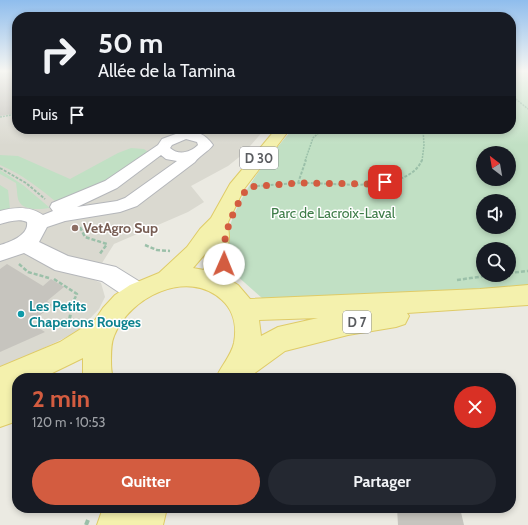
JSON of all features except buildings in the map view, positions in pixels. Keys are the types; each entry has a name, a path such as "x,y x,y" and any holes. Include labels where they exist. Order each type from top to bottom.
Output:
{"main road":[{"name":"D 30","path":"167,279 194,253 207,234 218,222 236,188 278,134"},
{"path":"216,282 216,254 220,237 218,222"},
{"path":"97,373 96,352 103,329 118,308 136,292 151,284 167,279 184,277 200,278 216,282 229,290 244,310 248,326 247,345 236,371"},
{"name":"D 7","path":"244,310 329,307 528,295"},
{"name":"D 7","path":"236,371 278,340 348,323 431,311 480,299"},
{"path":"20,373 70,351 103,329"},
{"path":"0,382 12,377"},
{"path":"0,411 12,407"},
{"path":"116,525 120,513"},
{"path":"144,525 147,513"}],"lane":[{"path":"35,220 118,180 163,148 176,134"},
{"path":"0,218 21,214 35,220 120,206 131,202 190,159 193,155 204,149 206,145 205,142 196,136 183,134"},
{"path":"163,148 168,154 173,156 193,155"},
{"path":"21,254 35,233 35,220"},
{"path":"0,253 13,249 21,254 108,273 136,292"}],"path":[{"path":"516,99 528,109"},
{"path":"0,117 12,115"},
{"path":"298,183 313,138 317,134"},
{"path":"236,188 298,183 372,184 399,180 416,170 424,155 423,134"},
{"path":"76,225 81,228 85,237 94,241"},
{"path":"21,254 20,268 26,272 55,280 77,294 74,299 66,338 70,351"},
{"path":"516,272 528,271"},
{"path":"451,282 476,277"}],"shaded area":[{"name":"VetAgro Sup","path":"0,96 12,96 12,134 261,134 243,154 228,166 191,186 204,202 188,212 114,244 92,279 101,283 105,297 99,309 77,332 0,369"}],"green space":[{"name":"Parc de Lacroix-Laval","path":"516,96 528,96 528,286 327,297 262,298 226,266 226,244 234,214 261,168 289,134 516,134"},
{"path":"131,148 144,149 148,152 96,189 59,204 23,177 0,165 0,155 18,156 70,179 118,153"},
{"path":"0,170 23,185 50,208 32,209 23,206 18,199 16,183 0,174"},
{"path":"0,185 8,190 10,209 0,214"}],"place":[{"name":"VetAgro Sup","path":"75,228"},
{"name":"Les Petits Chaperons Rouges","path":"21,314"}],"route":[{"path":"224,264 223,254 228,226 236,205 248,187 298,183 372,184 385,182"}]}
